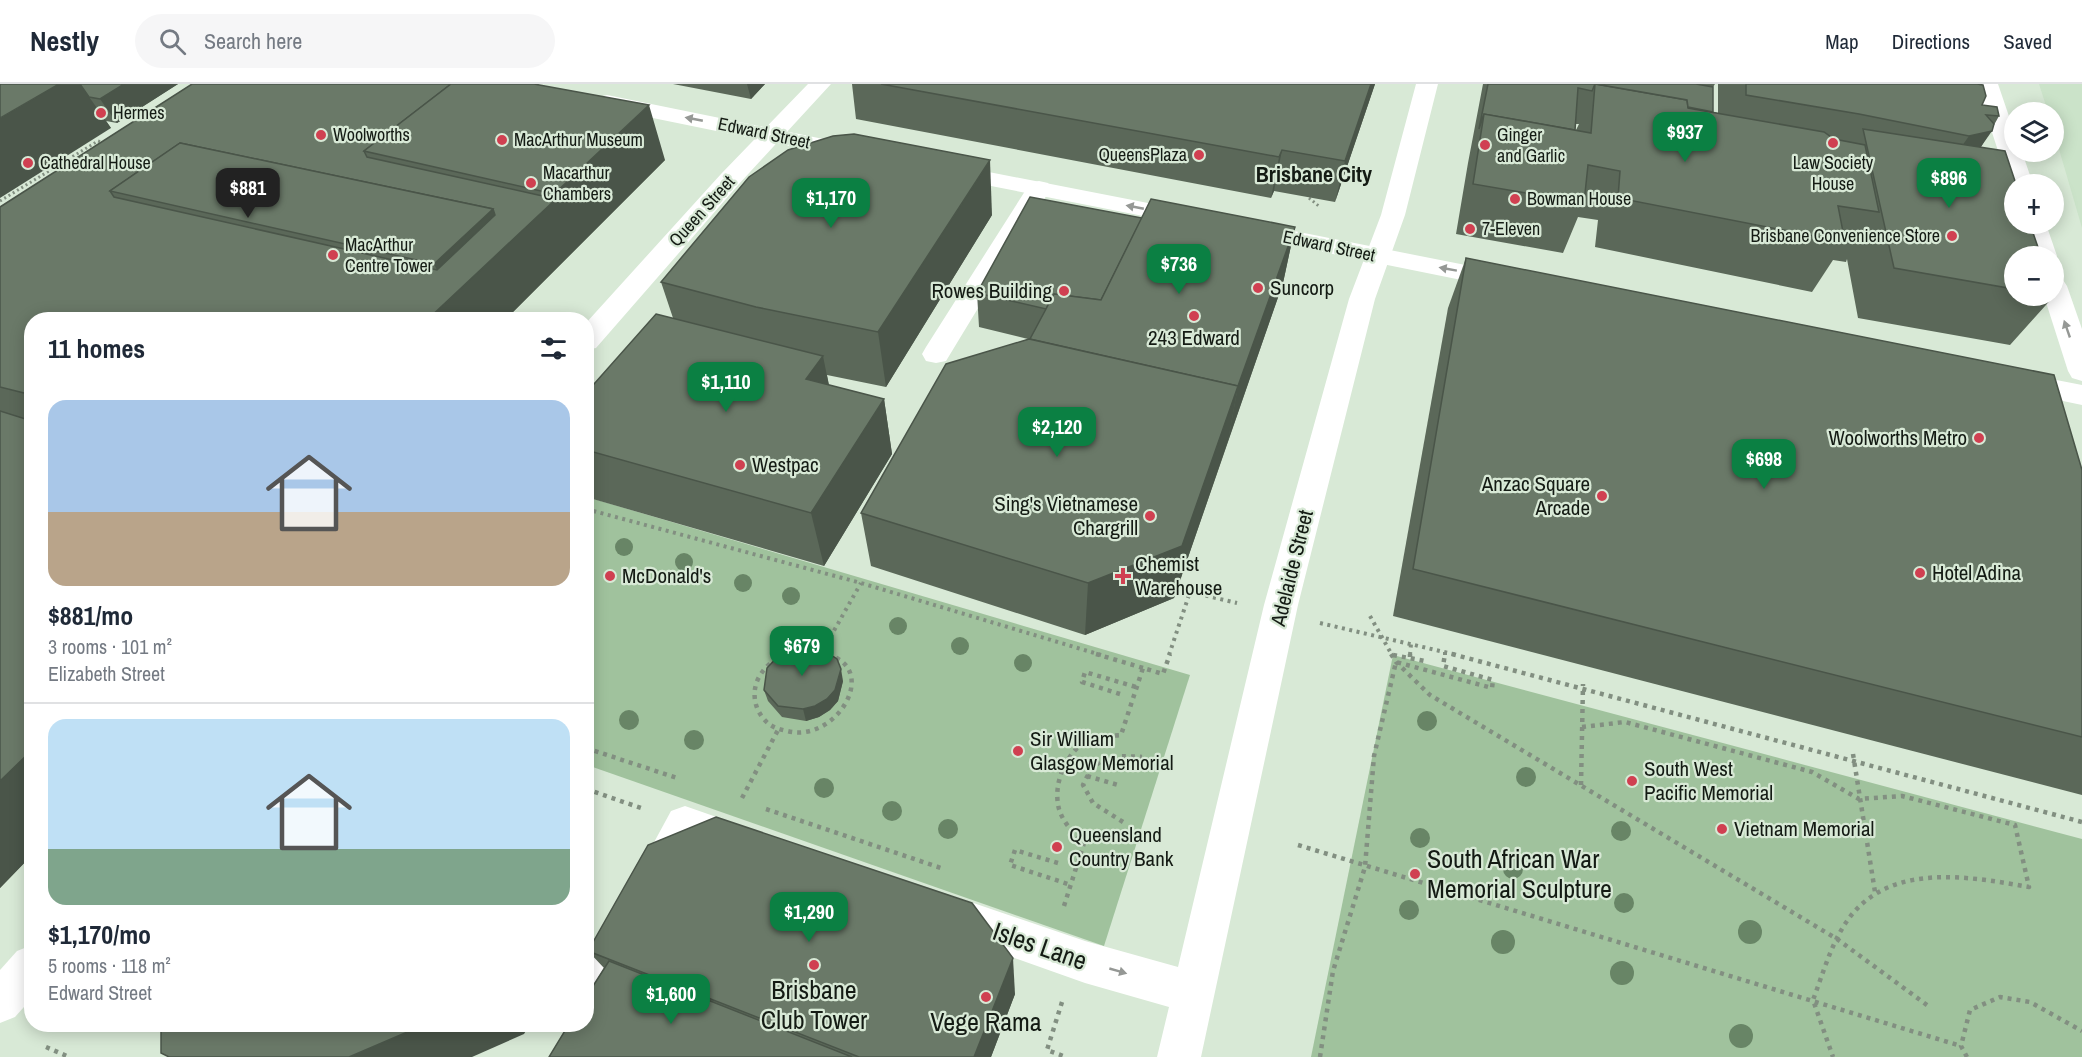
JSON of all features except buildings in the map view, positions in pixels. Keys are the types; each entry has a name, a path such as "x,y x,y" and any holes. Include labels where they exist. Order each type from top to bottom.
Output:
{"street":[{"name":"Queen Street","path":"594,332 820,84"},
{"name":"Adelaide Street","path":"1179,1057 1281,605 1362,299 1393,214 1427,84"},
{"path":"1987,84 2018,174"},
{"name":"Edward Street","path":"582,97 871,155"},
{"name":"Edward Street","path":"928,167 1217,223 1377,257 1530,285"},
{"path":"936,354 1039,188"},
{"path":"2061,306 2082,371"},
{"path":"1995,378 2082,395"},
{"path":"594,987 685,824 773,855"},
{"name":"Isles Lane","path":"918,904 1085,962 1194,993"},
{"path":"0,1002 24,975"}],"path":[{"path":"0,201 98,141 101,142"},
{"path":"594,511 861,583 1163,674 1190,592 1248,606"},
{"path":"823,650 861,583"},
{"path":"1370,616 1396,662 1430,695 1837,939 1930,1008"},
{"path":"1318,622 1445,652 2082,822"},
{"path":"1392,655 1425,662 1408,657 1411,644"},
{"path":"823,650 836,655 846,664 852,676 853,690 849,702 840,715 812,731 794,733 778,730 765,722 756,711 753,697 759,676 775,659 790,651 823,650"},
{"path":"1396,662 1492,688 1493,680 1443,666 1445,652"},
{"path":"1320,1057 1334,971 1365,867 1374,756 1396,662"},
{"path":"1063,910 1084,843 1069,827 1059,808 1057,784 1068,757 1093,738 1121,735 1143,668"},
{"path":"1120,694 1082,682 1085,672 1136,687"},
{"path":"1581,785 1584,684"},
{"path":"1582,727 1625,722 1812,772 1859,798 1902,796 2014,825 2029,887 1960,878 1920,879 1875,892 1853,913 1837,939 1813,1000 1833,1057"},
{"path":"741,800 778,730"},
{"path":"594,751 686,782"},
{"path":"1853,754 1875,892"},
{"path":"1123,822 1099,809 1088,798 1083,786 1087,776 1098,762 1106,758 1143,757"},
{"path":"1087,776 1118,786"},
{"path":"594,792 685,824"},
{"path":"730,797 747,802"},
{"path":"765,808 952,872"},
{"path":"1298,845 1961,1046"},
{"path":"1058,863 1015,850 1010,865 1071,885"},
{"path":"1967,1057 1961,1046 1970,1011 2000,997 2030,1002 2082,1031"},
{"path":"46,1047 69,1057"},
{"path":"1047,1050 1066,1057"}],"shaded area":[{"path":"2039,84 2082,84 2082,228 2063,162 2064,102 2045,102"},
{"path":"594,499 1190,675 1104,946 594,767"},
{"path":"1393,655 2082,839 2082,1057 1311,1057"}],"place":[{"name":"Hermes","path":"101,113"},
{"name":"Woolworths","path":"321,135"},
{"name":"MacArthur Museum","path":"502,140"},
{"name":"Law Society House","path":"1833,143"},
{"name":"Ginger and Garlic","path":"1485,145"},
{"name":"QueensPlaza","path":"1199,155"},
{"name":"Cathedral House","path":"28,163"},
{"name":"Macarthur Chambers","path":"531,183"},
{"name":"Bowman House","path":"1515,199"},
{"name":"7-Eleven","path":"1470,229"},
{"name":"Brisbane Convenience Store","path":"1952,236"},
{"name":"MacArthur Centre Tower","path":"333,255"},
{"name":"Suncorp","path":"1258,288"},
{"name":"Rowes Building","path":"1064,291"},
{"name":"243 Edward","path":"1194,316"},
{"name":"Woolworths Metro","path":"1979,438"},
{"name":"Westpac","path":"740,465"},
{"name":"Anzac Square Arcade","path":"1602,496"},
{"name":"Sing's Vietnamese Chargrill","path":"1150,516"},
{"name":"Hotel Adina","path":"1920,573"},
{"name":"McDonald's","path":"610,576"},
{"name":"Chemist Warehouse","path":"1123,576"},
{"name":"Sir William Glasgow Memorial","path":"1018,751"},
{"name":"South West Pacific Memorial","path":"1632,781"},
{"name":"Vietnam Memorial","path":"1722,829"},
{"name":"Queensland Country Bank","path":"1057,847"},
{"name":"South African War Memorial Sculpture","path":"1415,874"},
{"name":"Brisbane Club Tower","path":"814,965"},
{"name":"Vege Rama","path":"986,997"}],"district":[{"name":"Brisbane City","path":"1314,174"}]}
